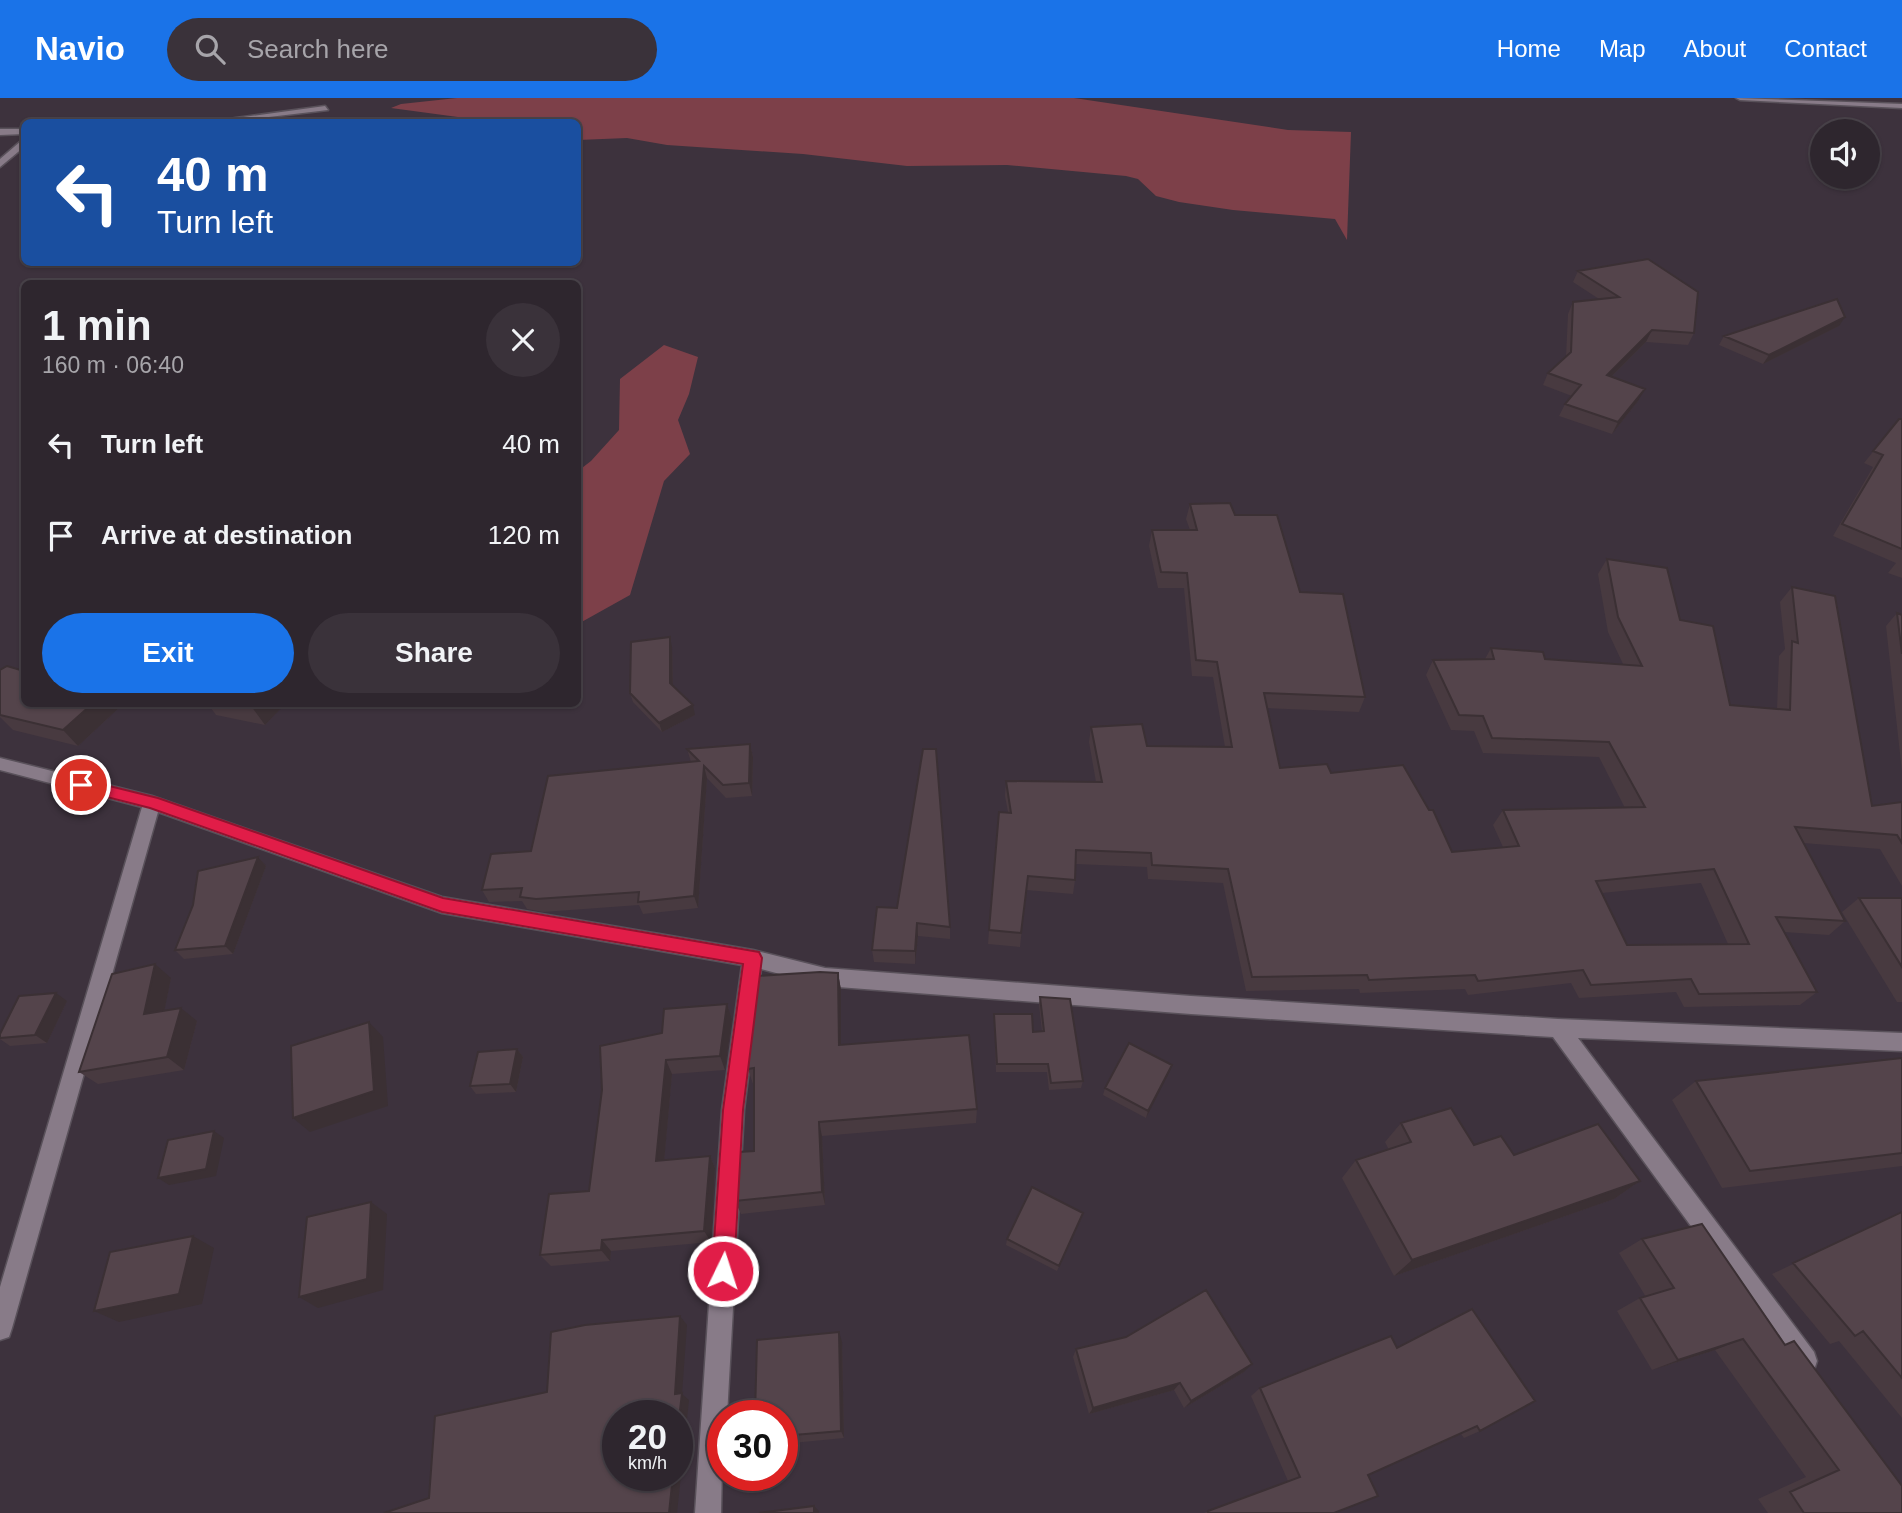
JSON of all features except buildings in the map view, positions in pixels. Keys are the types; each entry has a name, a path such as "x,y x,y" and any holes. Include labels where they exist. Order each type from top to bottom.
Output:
{"street":[{"path":"1740,98 1902,106"},
{"path":"235,119 325,108"},
{"path":"0,132 21,131"},
{"path":"0,164 21,146"},
{"path":"0,764 152,803 442,905 753,958 825,977 1191,1005 1558,1028 1902,1042"},
{"path":"0,1328 152,803"},
{"path":"708,1513 733,1110 753,958"},
{"path":"1558,1028 1820,1381"}],"shaded area":[{"path":"457,98 1074,98 1288,130 1351,132 1347,240 1335,219 1233,210 1179,202 1156,196 1138,179 1126,176 1007,165 907,166 803,154 667,145 627,138 581,140 581,119 473,119 391,108 401,104"},
{"path":"664,345 698,357 689,394 678,420 690,454 664,481 630,595 581,622 581,469 619,430 620,379"}],"route":[{"path":"81,785 152,803 442,905 753,958 733,1110 723,1271"}]}
